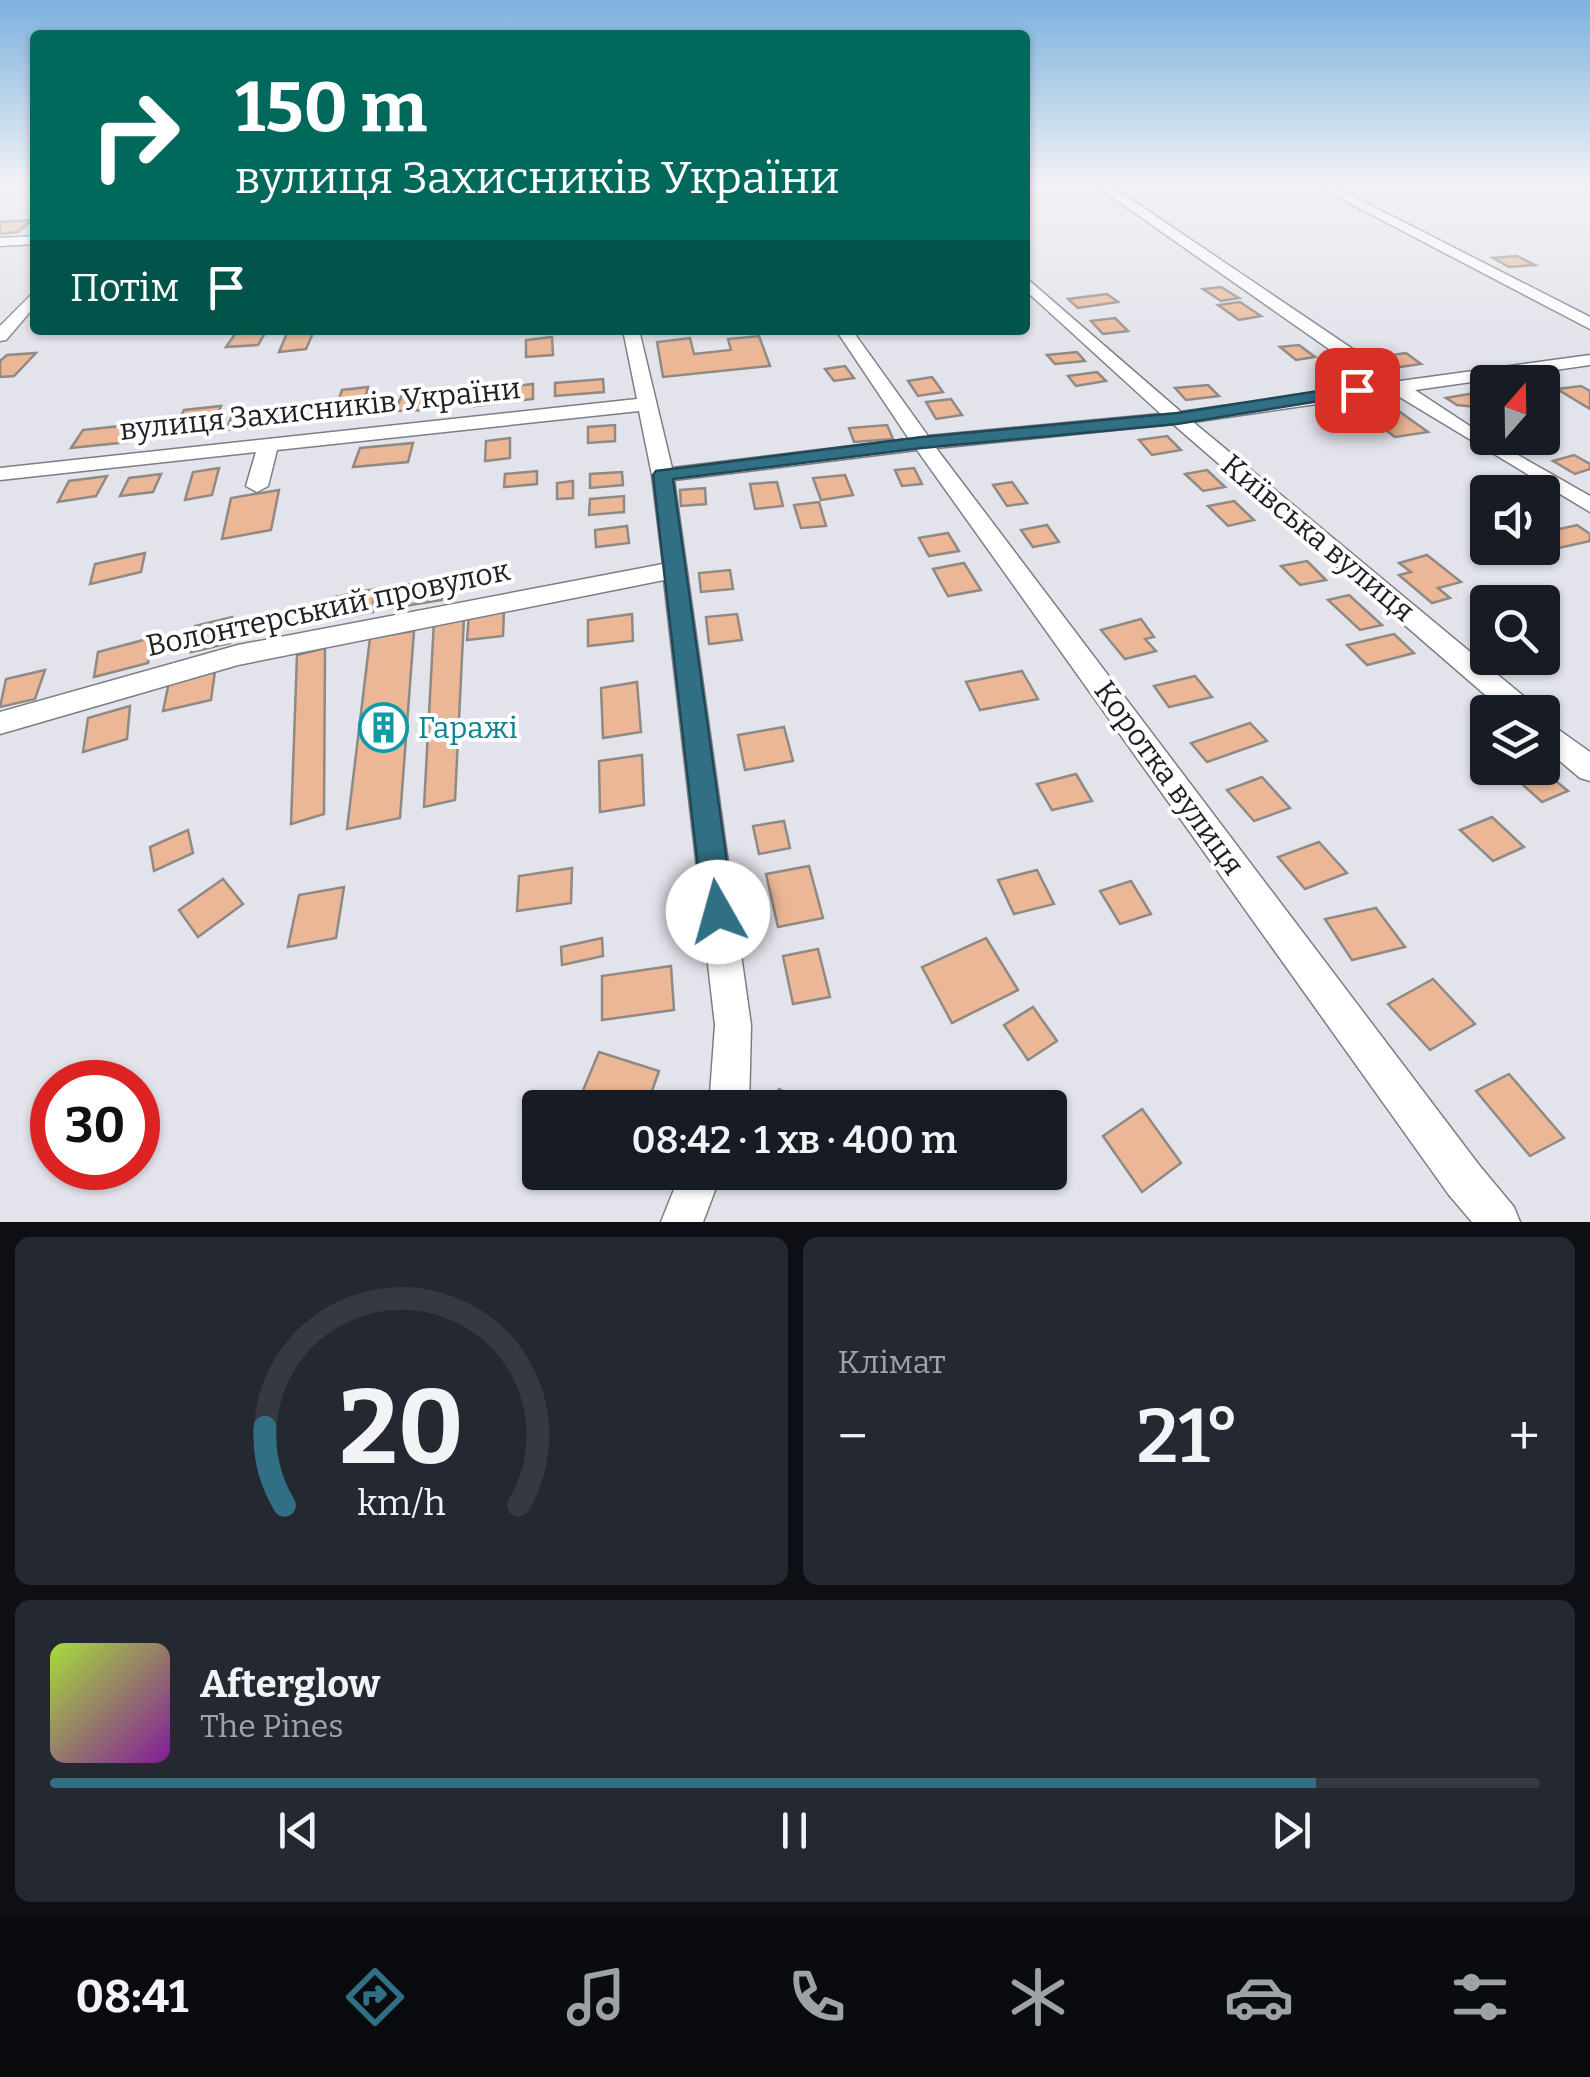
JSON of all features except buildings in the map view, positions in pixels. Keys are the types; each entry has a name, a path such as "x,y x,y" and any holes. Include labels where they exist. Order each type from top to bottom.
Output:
{"street":[{"path":"0,242 30,240"},
{"path":"1181,240 1393,385 1590,504"},
{"path":"1427,240 1590,324"},
{"name":"Київська вулиця","path":"1030,286 1177,418 1503,695"},
{"path":"0,336 30,302"},
{"path":"632,335 662,475 734,1025 729,1090"},
{"name":"Коротка вулиця","path":"847,335 922,443 1464,1180 1499,1222"},
{"path":"662,475 922,443 1177,418 1590,360"},
{"name":"вулиця Захисників України","path":"0,474 647,404"},
{"path":"257,486 268,445"},
{"name":"Волонтерський провулок","path":"0,723 238,655 673,570"},
{"path":"1560,744 1590,769"},
{"path":"682,1222 695,1190"}],"place":[{"name":"Гаражі","path":"383,728"}],"route":[{"path":"718,912 662,475 922,443 1177,418 1357,390"}]}
